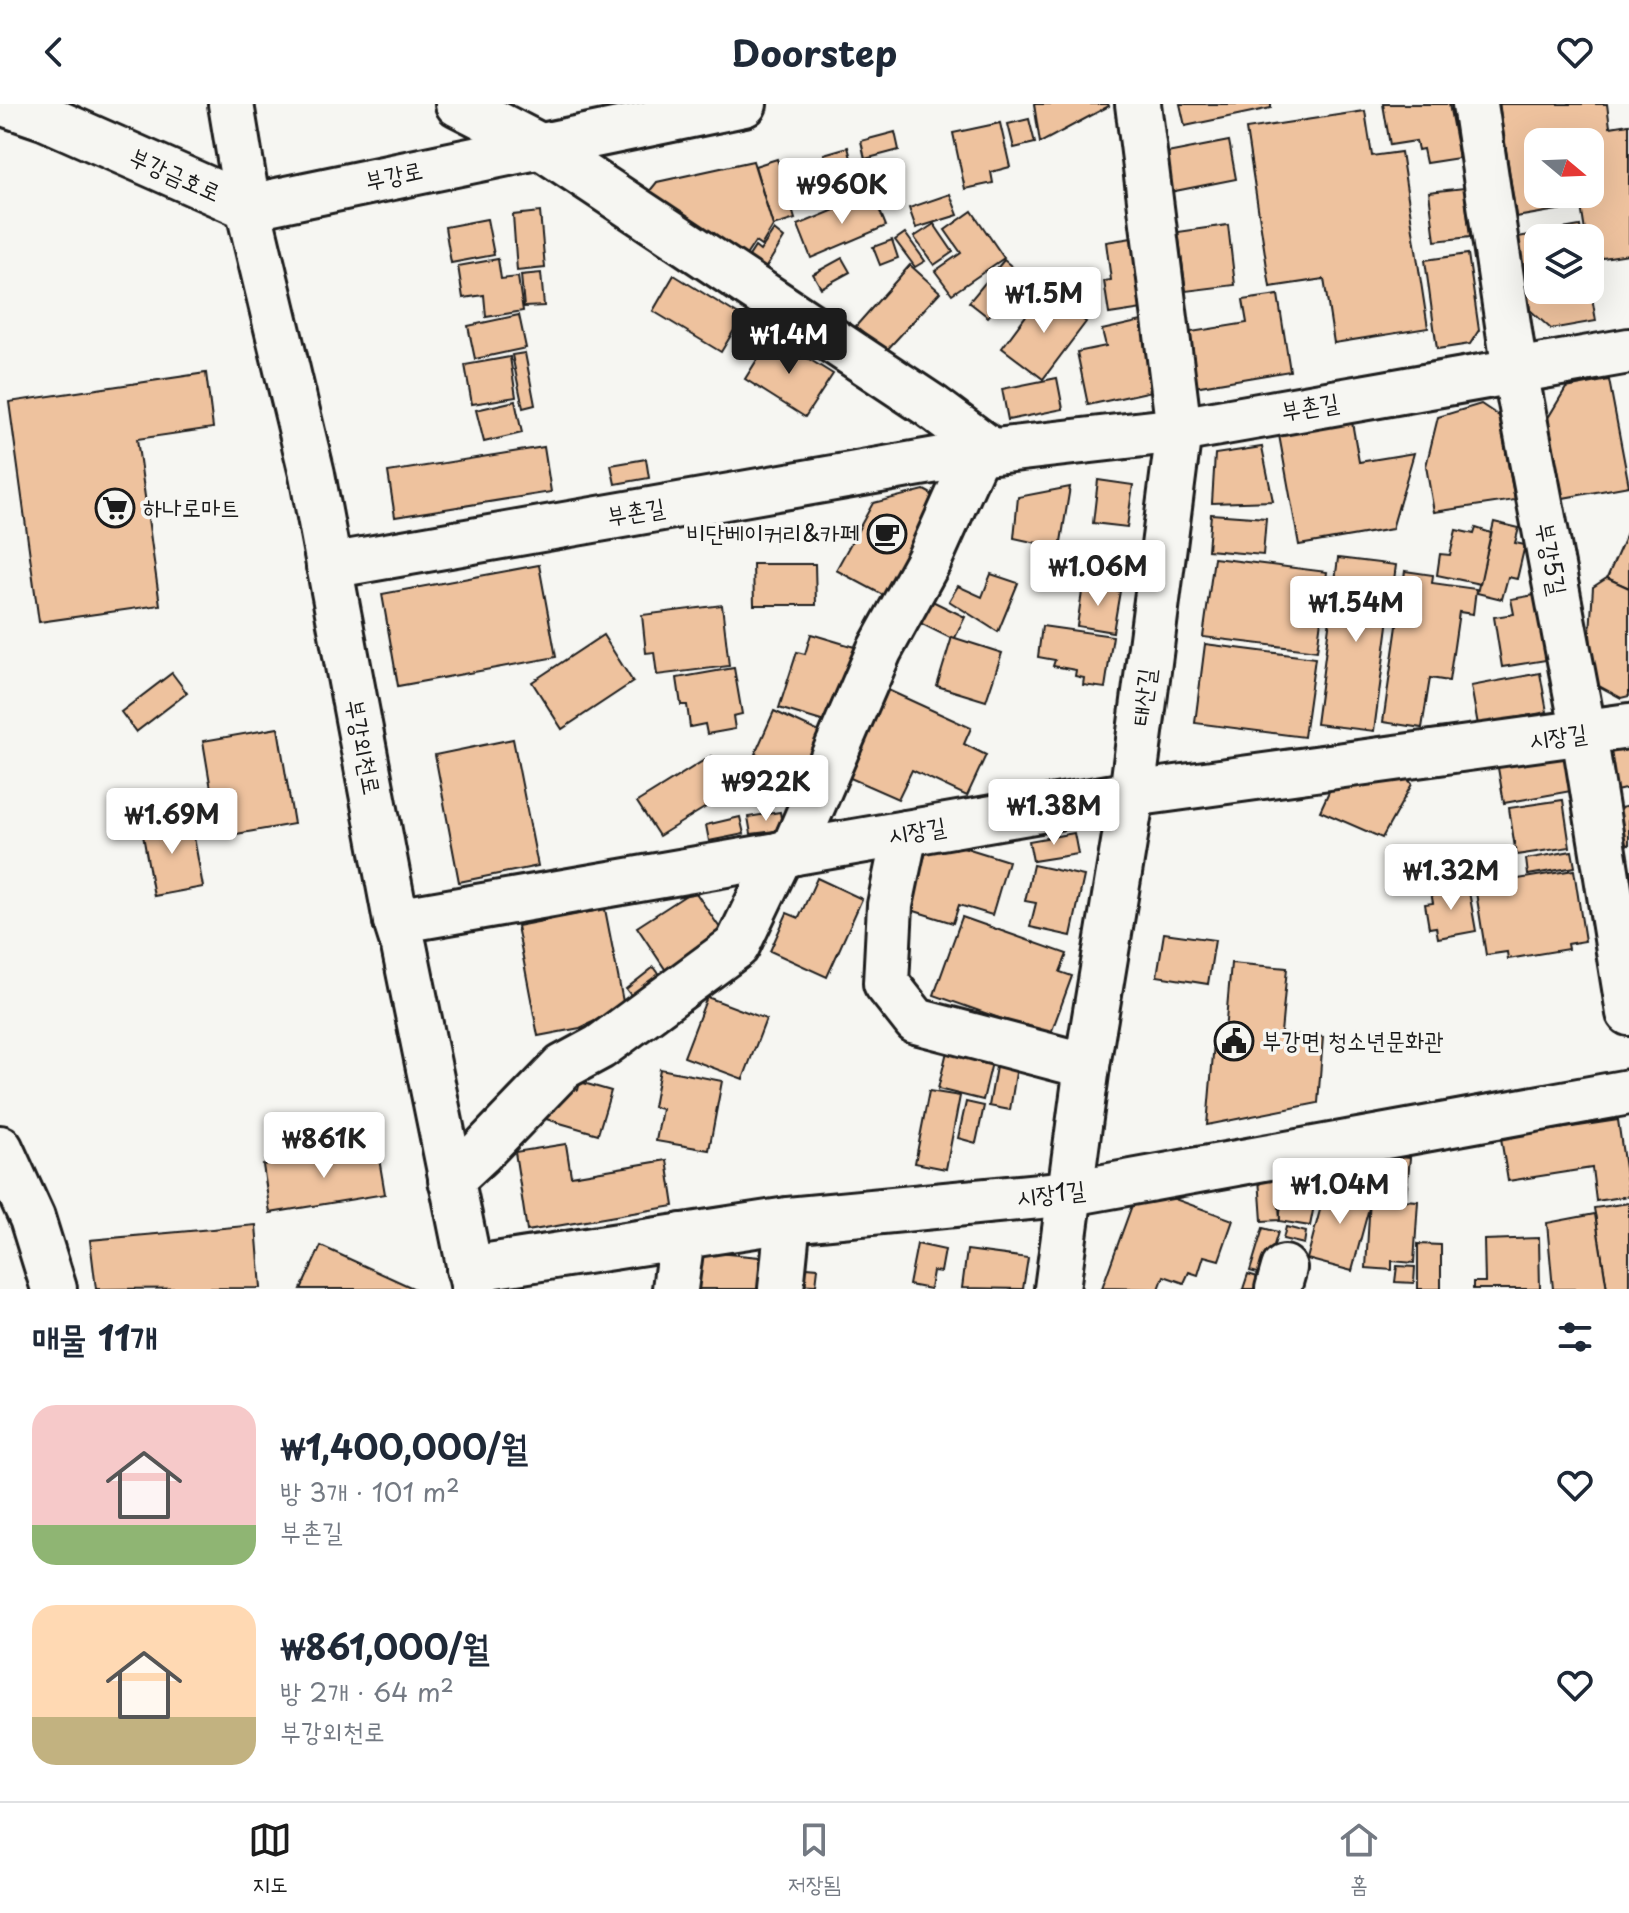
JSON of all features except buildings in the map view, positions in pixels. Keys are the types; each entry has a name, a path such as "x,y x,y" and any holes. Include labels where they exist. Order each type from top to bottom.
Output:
{"street":[{"name":"부강금호로","path":"6,104 44,117 248,207"},
{"name":"부강금호로","path":"231,104 248,207"},
{"path":"451,1180 563,1067 600,1047 737,946 787,854 879,651 983,452 918,398 540,146 458,104"},
{"name":"부강로","path":"248,207 744,104"},
{"name":"태산길","path":"1057,1289 1087,1066 1132,794 1179,430 1138,104"},
{"name":"부강5길","path":"1475,104 1515,371 1584,734 1629,1013"},
{"name":"부강외천로","path":"248,207 312,474 396,921 404,946 472,1279"},
{"name":"부촌길","path":"329,566 983,452 1179,430 1629,351"},
{"name":"시장길","path":"396,921 1132,794 1629,726"},
{"path":"905,833 890,905 886,983 916,1021 1087,1066"},
{"name":"시장1길","path":"472,1279 682,1236 788,1220 1071,1193 1629,1092"},
{"path":"0,1148 32,1218 54,1289"},
{"path":"781,1289 788,1220"},
{"path":"675,1289 682,1236"}],"place":[{"name":"하나로마트","path":"115,508"},
{"name":"비단베이커리&카페","path":"887,534"},
{"name":"부강면 청소년문화관","path":"1234,1041"}]}
